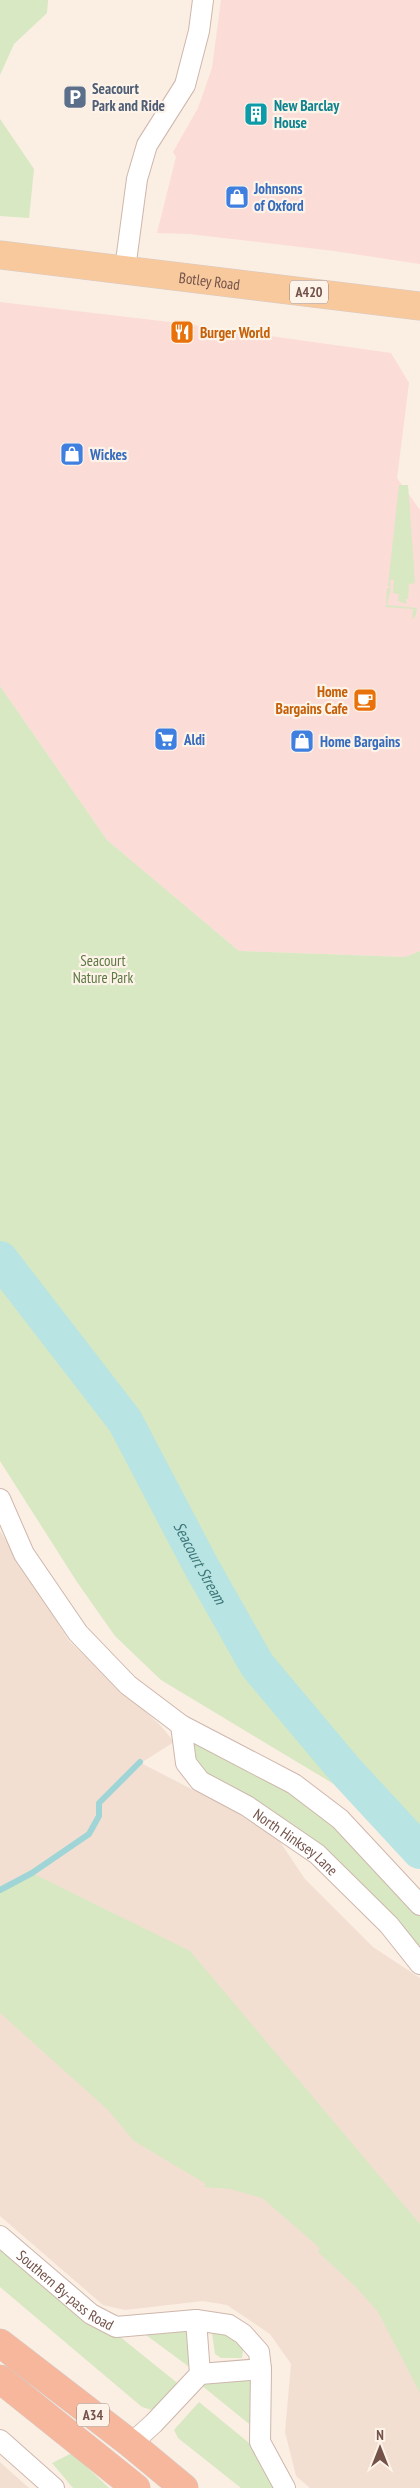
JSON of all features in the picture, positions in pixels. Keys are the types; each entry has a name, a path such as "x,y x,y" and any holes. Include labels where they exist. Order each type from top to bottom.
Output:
{"highway":[{"name":"A34","path":"0,2344 131,2444 184,2488"},
{"name":"A34","path":"0,2379 136,2488"}],"main road":[{"name":"Botley Road","path":"0,256 125,269 420,306"}],"street":[{"path":"125,269 137,179 147,145 185,85 199,31 203,0"},
{"path":"0,1498 24,1554 78,1633 128,1685 181,1725 294,1784 340,1819 420,1905"},
{"name":"North Hinksey Lane","path":"181,1725 186,1764 200,1782 246,1806 317,1854 388,1925 420,1964"},
{"name":"Southern By-pass Road","path":"0,2236 91,2314 116,2327 196,2320 229,2325 243,2334 258,2352 261,2369 260,2442 285,2488"},
{"path":"196,2320 200,2374"},
{"path":"131,2444 154,2423 200,2374 261,2369"},
{"path":"0,2440 54,2488"}],"shaded area":[{"path":"221,0 420,0 420,264 334,251 189,234 157,233 176,157 173,152 198,108 212,68"},
{"path":"0,302 178,323 391,353 409,383 397,478 420,510 420,951 405,957 239,951 107,840 0,686"},
{"path":"0,1531 69,1641 161,1726 174,1742 141,1763 236,1812 276,1836 305,1879 373,1947 420,1978 420,2488 310,2488 296,2476 285,2432 291,2364 270,2334 227,2305 203,2301 125,2310 103,2305 0,2216"},
{"path":"0,2462 29,2488 0,2488"}],"green space":[{"path":"0,0 48,0 47,13 14,44 0,75"},
{"path":"0,119 34,169 29,218 0,216"},
{"path":"399,485 408,485 415,583 409,584 408,599 405,599 407,604 398,601 399,594 393,593 394,580 390,580 391,587 388,586"},
{"path":"387,588 391,588 387,605 417,608 415,617 412,619 413,609 386,607"},
{"name":"Seacourt Nature Park","path":"0,686 107,840 239,951 405,957 420,951 420,1848 346,1771 257,1665 201,1566 125,1421 0,1259"},
{"path":"0,1273 139,1464 152,1486 195,1577 251,1681 280,1704 352,1795 161,1680 115,1636 77,1582 0,1461"},
{"path":"181,1725 294,1784 420,1905 420,1964 317,1854 200,1781"},
{"path":"32,1873 190,1951 420,2224 420,2393 378,2312 355,2286 318,2252 320,2248 262,2198 230,2189 204,2187 206,2184 134,2141 107,2109 0,2013 0,1890"},
{"path":"0,2240 181,2386 155,2411 142,2407 0,2287"},
{"path":"190,2328 192,2369 142,2332"},
{"path":"228,2330 243,2349 242,2358 221,2358 215,2354 212,2333"},
{"path":"253,2379 253,2427 201,2385"},
{"path":"199,2402 254,2447 281,2488 241,2488 178,2438 174,2430"},
{"path":"72,2453 109,2488 73,2488 52,2463"}],"waterway":[{"name":"Seacourt Stream","path":"0,1259 125,1421 201,1566 257,1665 346,1771 420,1851"},
{"path":"0,1890 32,1873 89,1834 99,1816 99,1803 140,1762"}],"place":[{"name":"Seacourt Park and Ride","path":"75,97"},
{"name":"New Barclay House","path":"256,114"},
{"name":"Johnsons of Oxford","path":"237,197"},
{"name":"Burger World","path":"182,332"},
{"name":"Wickes","path":"72,454"},
{"name":"Home Bargains Cafe","path":"365,700"},
{"name":"Aldi","path":"166,739"},
{"name":"Home Bargains","path":"302,741"}]}
